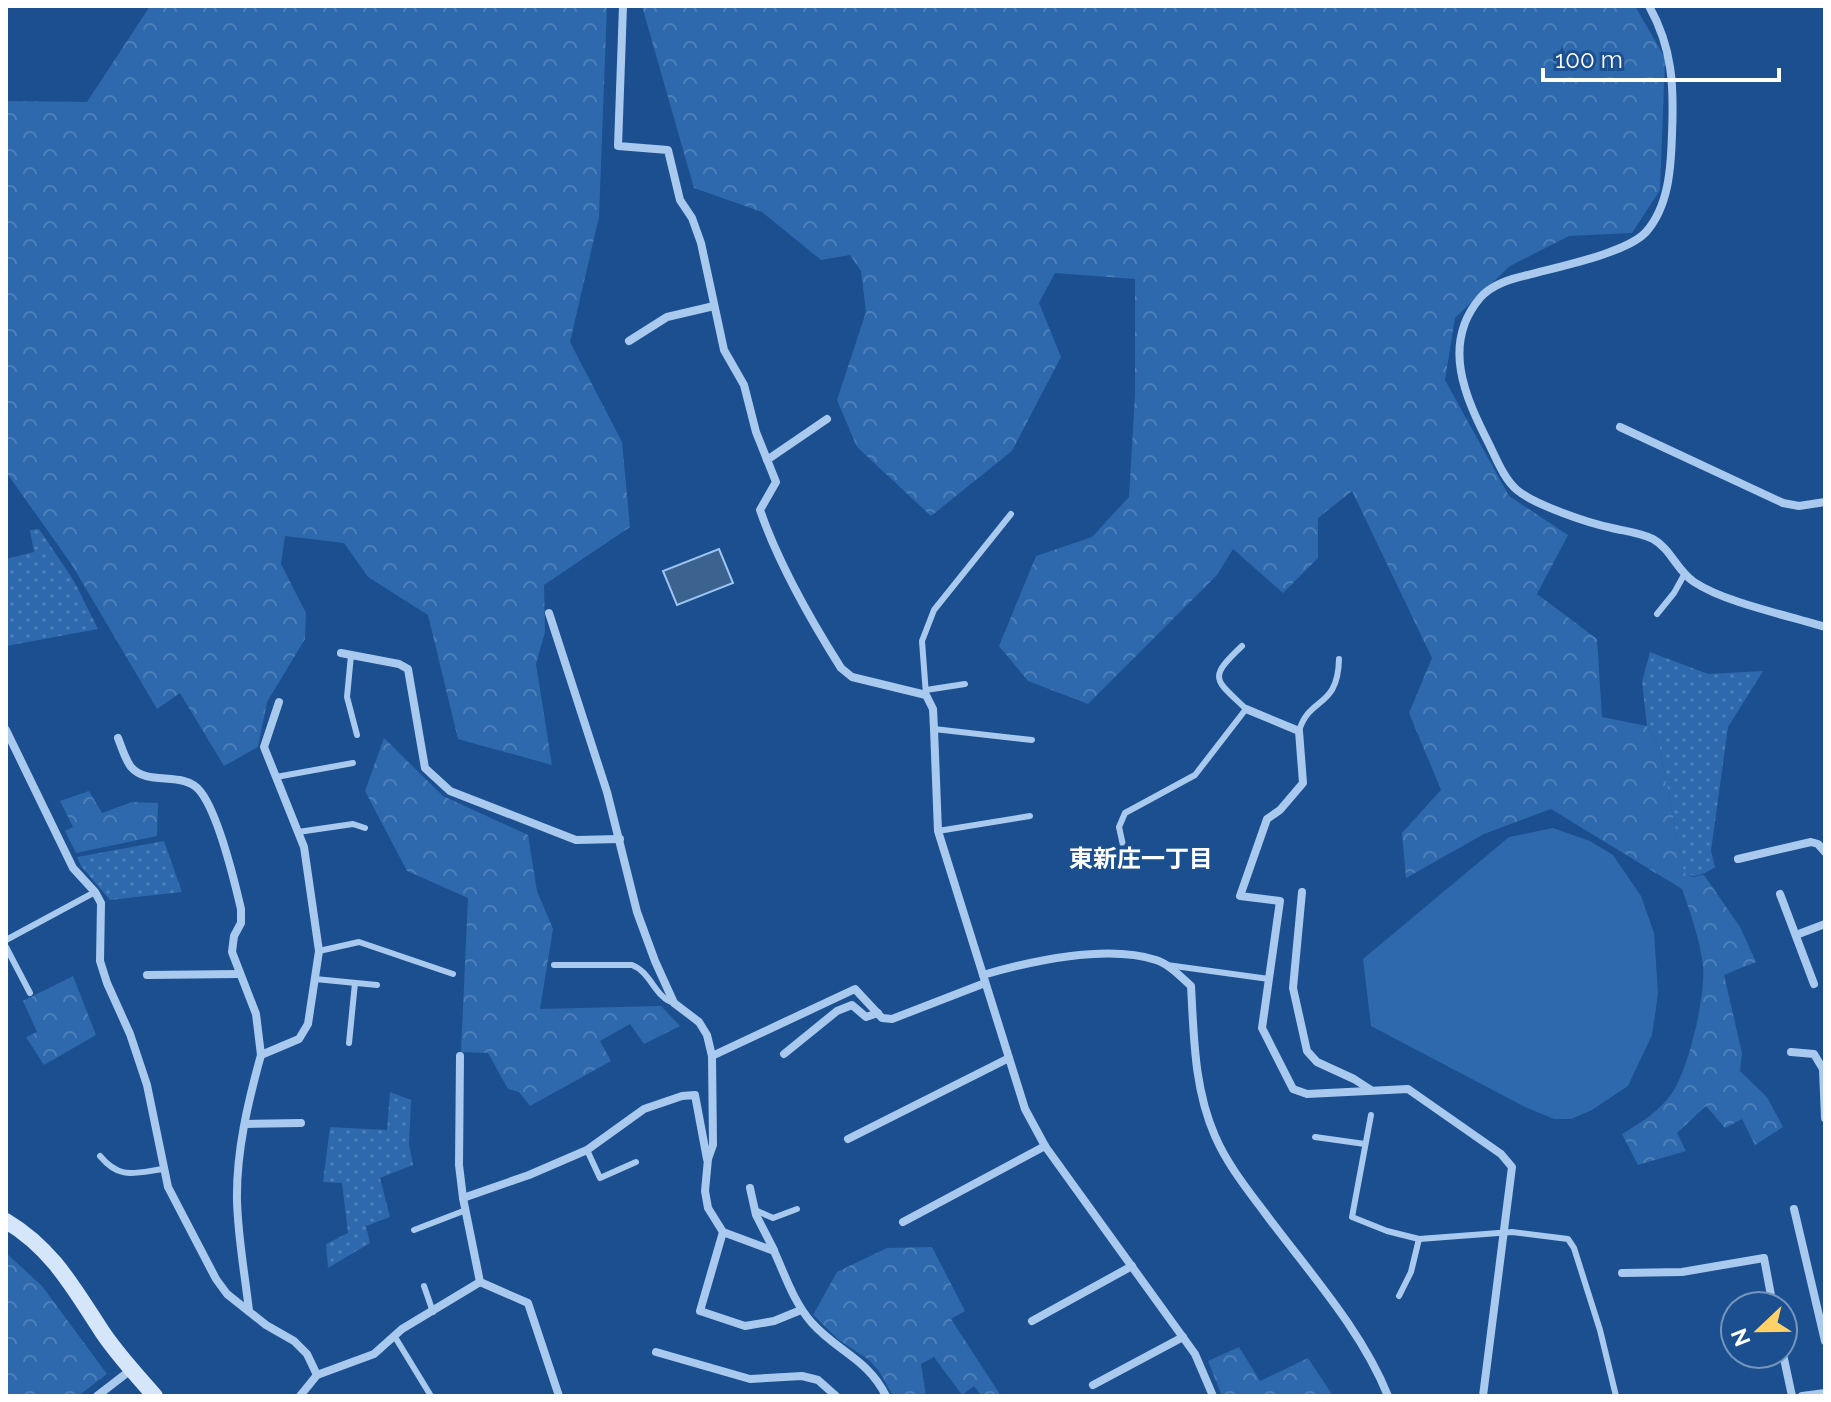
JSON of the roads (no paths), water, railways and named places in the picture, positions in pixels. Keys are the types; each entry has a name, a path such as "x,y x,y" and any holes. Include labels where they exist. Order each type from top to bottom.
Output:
{"street":[{"path":"623,6 618,146 668,150 680,200 692,218 701,243 724,350 744,385 756,432 776,482 760,510 767,530 841,668 852,677 926,692 933,709 938,831 1025,1109 1045,1146 1195,1354 1213,1396"},
{"path":"1649,6 1667,50 1674,87 1665,199 1654,221 1632,243 1490,288 1464,322 1458,369 1483,431 1502,470 1516,490 1589,523 1653,539 1667,551 1684,575 1716,593 1825,627"},
{"path":"629,341 667,317 714,306"},
{"path":"767,460 827,419"},
{"path":"1620,427 1783,503 1799,506 1825,502"},
{"path":"549,613 620,839 637,912 655,961 674,1003 699,1022 707,1035 712,1056 713,1145 708,1159 705,1191 708,1208 723,1232 774,1251"},
{"path":"341,653 399,664 408,669 425,768 450,791 576,840 620,839"},
{"path":"261,1055 299,1039 308,1024 319,951 304,847 264,747 279,702"},
{"path":"1246,709 1299,731 1303,783 1280,810 1267,819 1240,896 1280,901 1262,1028 1293,1089 1307,1094 1408,1089 1501,1154 1512,1167 1483,1396"},
{"path":"6,730 73,868 101,903 100,961 147,1085 168,1187 227,1294 294,1341 307,1354 317,1375"},
{"path":"118,738 130,765 137,772 189,782 199,789 211,810 241,909 241,923 234,936 232,952 256,1014 261,1055 237,1174 237,1203 249,1312"},
{"path":"1738,859 1811,842 1818,844 1825,852"},
{"path":"1302,892 1293,988 1307,1051 1317,1062 1372,1091"},
{"path":"1780,894 1814,984"},
{"path":"1796,935 1825,924"},
{"path":"712,1056 855,989 882,1018 892,1019 1024,963 1106,954 1155,960 1164,964 1191,986 1199,1088 1220,1147 1354,1333 1380,1375 1388,1396"},
{"path":"147,975 239,974"},
{"path":"784,1054 837,1011 852,1005 866,1017 878,1013"},
{"path":"1791,1052 1814,1054 1823,1069 1825,1118"},
{"path":"460,1056 459,1165 480,1282"},
{"path":"848,1139 1009,1058"},
{"path":"463,1198 587,1150 644,1109 682,1096 695,1095 708,1159"},
{"path":"245,1124 301,1123"},
{"path":"903,1222 1045,1146"},
{"path":"750,1188 755,1210 801,1310 828,1338 866,1365 886,1396"},
{"path":"1794,1209 1825,1341"},
{"path":"6,1221 65,1272 105,1336 155,1396"},
{"path":"723,1232 700,1311 745,1326 774,1321 801,1310"},
{"path":"1622,1273 1682,1272 1764,1258 1770,1290"},
{"path":"1032,1321 1132,1266"},
{"path":"300,1396 317,1375 374,1354 402,1329 480,1282"},
{"path":"480,1282 528,1303 559,1396"},
{"path":"1093,1385 1183,1337"},
{"path":"656,1352 750,1379 802,1376 818,1380 836,1396"},
{"path":"97,1396 133,1368"},
{"path":"1786,1370 1792,1396"},
{"path":"1802,1396 1825,1393"}],"lane":[{"path":"965,684 926,692 922,641 934,610 1011,514"},
{"path":"1657,614 1684,575"},
{"path":"1126,859 1119,827 1125,813 1195,775 1246,709 1220,684 1218,675 1220,668 1242,646"},
{"path":"351,655 347,697 357,735"},
{"path":"1299,731 1302,721 1334,689 1339,678 1339,659"},
{"path":"934,729 1032,740"},
{"path":"276,777 353,763"},
{"path":"938,831 1030,816"},
{"path":"298,832 353,824 365,828"},
{"path":"6,940 95,892"},
{"path":"319,951 359,942 453,974"},
{"path":"6,947 30,993"},
{"path":"1164,964 1269,979"},
{"path":"554,965 632,965 643,969 667,1001 674,1003"},
{"path":"315,979 377,985"},
{"path":"349,1043 355,983"},
{"path":"1371,1115 1352,1217 1419,1239 1504,1233 1571,1241 1600,1330 1616,1396"},
{"path":"1315,1137 1365,1144"},
{"path":"587,1150 600,1178 636,1162"},
{"path":"100,1156 112,1171 128,1173 163,1169"},
{"path":"755,1210 773,1218 797,1209"},
{"path":"414,1230 466,1210"},
{"path":"1399,1296 1411,1272 1419,1239"},
{"path":"424,1286 433,1312"},
{"path":"395,1337 431,1396"}],"district":[{"name":"東新庄一丁目","path":"1141,859"}]}
